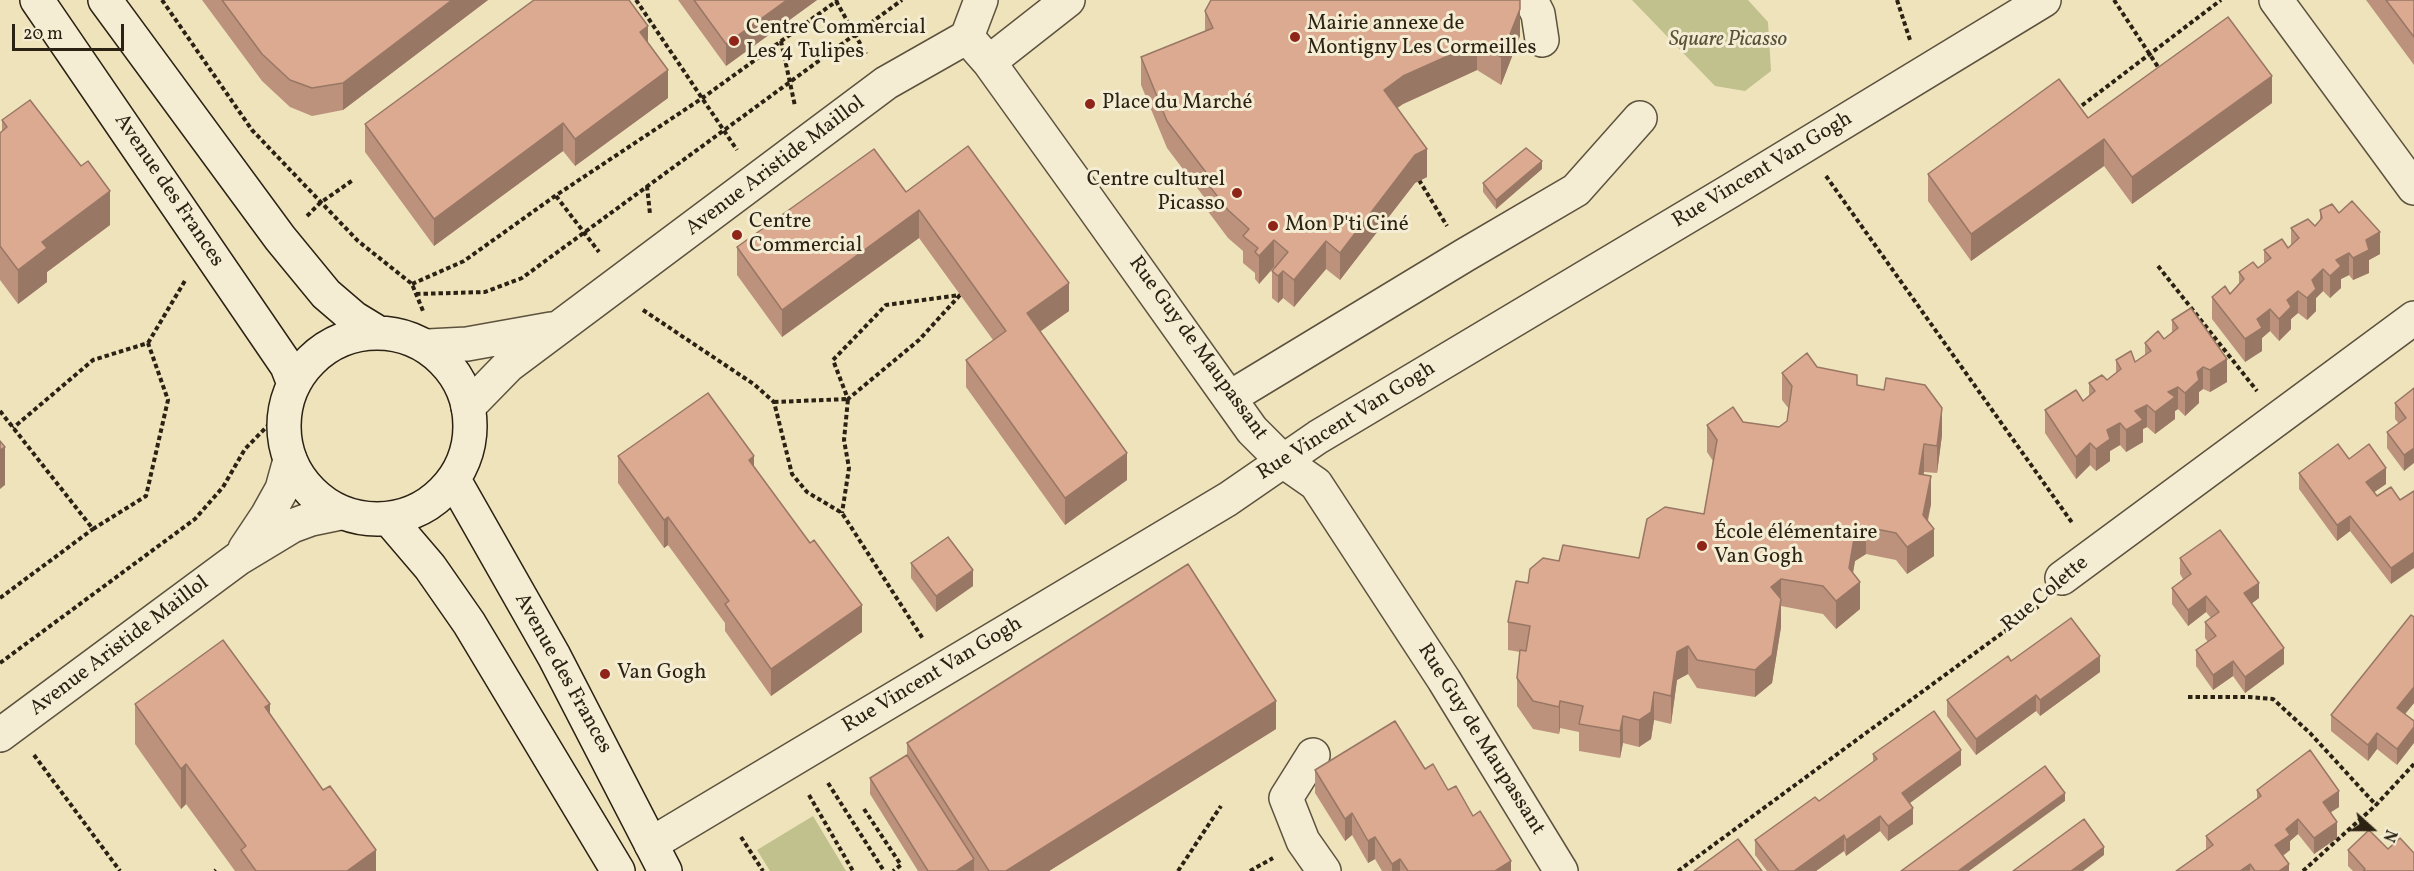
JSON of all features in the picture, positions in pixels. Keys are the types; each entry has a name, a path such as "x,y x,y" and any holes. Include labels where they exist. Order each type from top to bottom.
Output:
{"street":[{"name":"Avenue des Frances","path":"37,0 287,366 290,395"},
{"path":"105,0 280,238 326,294 354,318 377,333"},
{"path":"967,36 981,0"},
{"path":"989,62 1068,0"},
{"path":"1531,0 1538,14 1542,40"},
{"name":"Rue Vincent Van Gogh","path":"658,858 1228,499 1318,437 2044,0"},
{"path":"2276,0 2414,188"},
{"name":"Rue Guy de Maupassant","path":"967,36 989,62 1252,430 1283,461 1316,484 1444,680 1561,871"},
{"name":"Avenue Aristide Maillol","path":"468,407 508,365 759,180 886,83 967,36"},
{"path":"1229,398 1464,255 1576,190 1640,118"},
{"name":"Rue Colette","path":"2062,578 2414,318"},
{"name":"Avenue Aristide Maillol","path":"421,343 478,342 528,335 558,327"},
{"path":"377,333 421,343 446,362 460,383 468,407 471,433 465,458 454,480 436,499 414,512 390,519 364,519 340,513 318,499 300,481 290,460 284,433 290,395 309,363 328,346 352,336 377,333"},
{"name":"Avenue Aristide Maillol","path":"239,558 282,489 290,460"},
{"name":"Avenue des Frances","path":"454,480 554,656 658,858"},
{"name":"Avenue Aristide Maillol","path":"0,735 239,558 292,526 340,513"},
{"path":"390,519 430,567 469,623 618,871"},
{"path":"1313,755 1286,798 1303,841 1324,871"}],"path":[{"path":"162,0 252,130 358,241 412,284 424,311 421,343"},
{"path":"636,0 722,132 759,180"},
{"path":"416,294 471,294 522,279 902,0"},
{"path":"2114,0 2165,78"},
{"path":"2067,116 2221,0"},
{"path":"412,284 465,261 555,196 701,99 837,1 871,63"},
{"path":"781,41 795,109"},
{"path":"1804,146 2094,555"},
{"path":"301,223 320,203 353,180"},
{"path":"1419,180 1464,255"},
{"path":"647,185 651,223"},
{"path":"555,196 603,259"},
{"path":"2158,266 2277,418"},
{"path":"13,428 93,360 148,343 189,273"},
{"path":"774,402 848,399 919,340 960,295 886,305 833,360 848,399 844,440 849,468 842,513"},
{"path":"642,309 754,385 774,402 792,474 807,492 842,513 927,644"},
{"path":"0,598 93,529 146,496 168,400 148,343"},
{"path":"0,663 195,519 223,487 244,449 290,395"},
{"path":"0,411 93,529"},
{"name":"Rue Colette","path":"1678,871 2053,595 2062,578"},
{"path":"2188,697 2273,699 2310,733 2376,805"},
{"path":"34,755 120,871"},
{"path":"2303,871 2376,805 2414,764"},
{"path":"828,783 884,871"},
{"path":"809,795 853,871"},
{"path":"1178,871 1221,806"},
{"path":"864,809 901,865 893,871"},
{"path":"741,837 763,871"}],"green space":[{"name":"Square Picasso","path":"1632,0 1748,0 1768,22 1771,71 1745,91 1715,86"},
{"path":"813,816 846,871 770,871 757,850"}],"building":[{"path":"222,0 452,0 343,83 312,88 290,80 262,54"},
{"path":"534,0 629,0 648,26 640,32 668,70 575,139 563,123 434,219 365,124"},
{"path":"694,0 787,0 726,44"},
{"path":"1211,0 1520,0 1520,9 1501,57 1477,43 1403,76 1384,90 1427,149 1415,155 1340,253 1326,241 1294,280 1283,271 1278,276 1272,271 1288,252 1274,240 1259,256 1255,252 1258,248 1243,236 1249,229 1228,210 1204,179 1208,175 1167,121 1141,57 1213,28 1205,11"},
{"path":"2386,0 2414,0 2414,37"},
{"path":"2228,17 2272,76 2132,177 2104,139 1971,234 1928,174 2059,79 2088,118"},
{"path":"30,100 81,166 88,161 110,191 42,242 47,248 18,270 0,246 0,133 7,127 2,120"},
{"path":"968,146 1069,283 1027,313 1127,453 1065,498 966,360 1006,331 919,210 782,310 737,247 874,149 906,192"},
{"path":"1526,148 1542,161 1496,200 1483,183"},
{"path":"2352,201 2380,232 2366,240 2369,250 2353,258 2349,253 2336,260 2341,266 2330,276 2323,269 2312,280 2316,289 2307,298 2298,291 2287,300 2291,307 2279,319 2270,309 2257,319 2262,328 2245,339 2212,297 2225,286 2230,294 2244,279 2239,272 2253,262 2258,268 2271,258 2264,250 2282,239 2288,248 2299,238 2291,228 2308,219 2315,226 2322,218 2320,210 2332,204 2339,213"},
{"path":"2191,308 2227,359 2210,370 2203,367 2197,372 2199,380 2185,393 2178,387 2168,392 2175,397 2155,412 2147,405 2135,411 2143,420 2126,430 2120,423 2107,430 2110,439 2096,449 2090,443 2076,457 2045,410 2076,390 2083,401 2095,391 2089,383 2102,375 2107,380 2121,369 2116,360 2131,351 2135,362 2151,351 2145,343 2158,331 2164,339 2178,328 2172,320"},
{"path":"1807,353 1817,367 1857,375 1857,385 1884,390 1886,378 1925,385 1942,408 1937,446 1924,444 1919,474 1931,476 1923,515 1934,529 1907,547 1896,533 1866,527 1855,533 1849,568 1860,582 1836,601 1823,586 1781,579 1771,587 1781,599 1772,655 1755,670 1697,660 1688,646 1677,652 1671,696 1654,692 1651,712 1639,720 1623,716 1620,731 1579,724 1583,706 1560,701 1559,707 1533,701 1517,678 1520,650 1526,651 1530,626 1508,622 1516,581 1528,583 1530,569 1543,558 1559,561 1563,545 1639,558 1647,519 1665,507 1704,514 1717,440 1707,425 1733,407 1743,422 1779,427 1787,421 1792,386 1782,373"},
{"path":"2414,388 2414,448 2404,455 2387,432 2406,418 2395,403"},
{"path":"708,393 754,456 749,460 810,543 814,540 862,605 771,669 725,604 729,601 668,517 664,520 618,456"},
{"path":"2338,444 2349,459 2369,444 2386,468 2366,482 2377,496 2391,487 2400,500 2414,491 2414,552 2391,568 2350,516 2337,525 2299,473"},
{"path":"2220,530 2259,583 2244,593 2284,648 2245,677 2233,661 2213,675 2196,650 2216,636 2205,622 2219,612 2206,596 2188,610 2172,588 2191,574 2180,558"},
{"path":"948,537 973,570 936,596 911,563"},
{"path":"1188,564 1276,701 1006,871 989,871 907,743"},
{"path":"2411,615 2414,617 2414,687 2397,708 2414,721 2414,727 2397,749 2377,733 2368,745 2331,715"},
{"path":"2071,618 2100,656 2040,700 2036,695 1976,739 1947,700 2008,656 2011,661"},
{"path":"223,640 270,704 265,707 323,790 330,786 376,850 347,871 256,871 241,850 246,846 186,764 181,769 135,704"},
{"path":"1934,711 1961,750 1902,793 1913,808 1888,826 1880,816 1846,840 1844,835 1794,871 1779,871 1755,840 1815,797 1819,801 1877,759 1873,754"},
{"path":"1395,721 1425,769 1433,764 1448,790 1456,786 1473,816 1480,811 1511,861 1495,871 1408,871 1400,859 1392,864 1375,837 1368,841 1352,813 1345,819 1315,770"},
{"path":"2310,750 2339,791 2323,802 2337,822 2314,838 2298,819 2286,829 2290,835 2275,845 2289,864 2279,871 2255,871 2250,864 2240,871 2176,871 2213,845 2206,836 2261,796 2257,790"},
{"path":"907,755 974,859 956,871 928,871 870,778"},
{"path":"2045,766 2065,793 1958,871 1901,871"},
{"path":"2084,819 2104,847 2071,871 2013,871"},
{"path":"2369,830 2388,849 2400,838 2414,853 2414,871 2363,871 2365,869 2348,850"},
{"path":"1738,839 1762,871 1694,871"}],"place":[{"name":"Mairie annexe de Montigny Les Cormeilles","path":"1295,37"},
{"name":"Centre Commercial Les 4 Tulipes","path":"734,41"},
{"name":"Place du Marché","path":"1090,104"},
{"name":"Centre culturel Picasso","path":"1237,193"},
{"name":"Mon P'ti Ciné","path":"1273,226"},
{"name":"Centre Commercial","path":"737,235"},
{"name":"École élémentaire Van Gogh","path":"1702,546"},
{"name":"Van Gogh","path":"605,674"}]}
